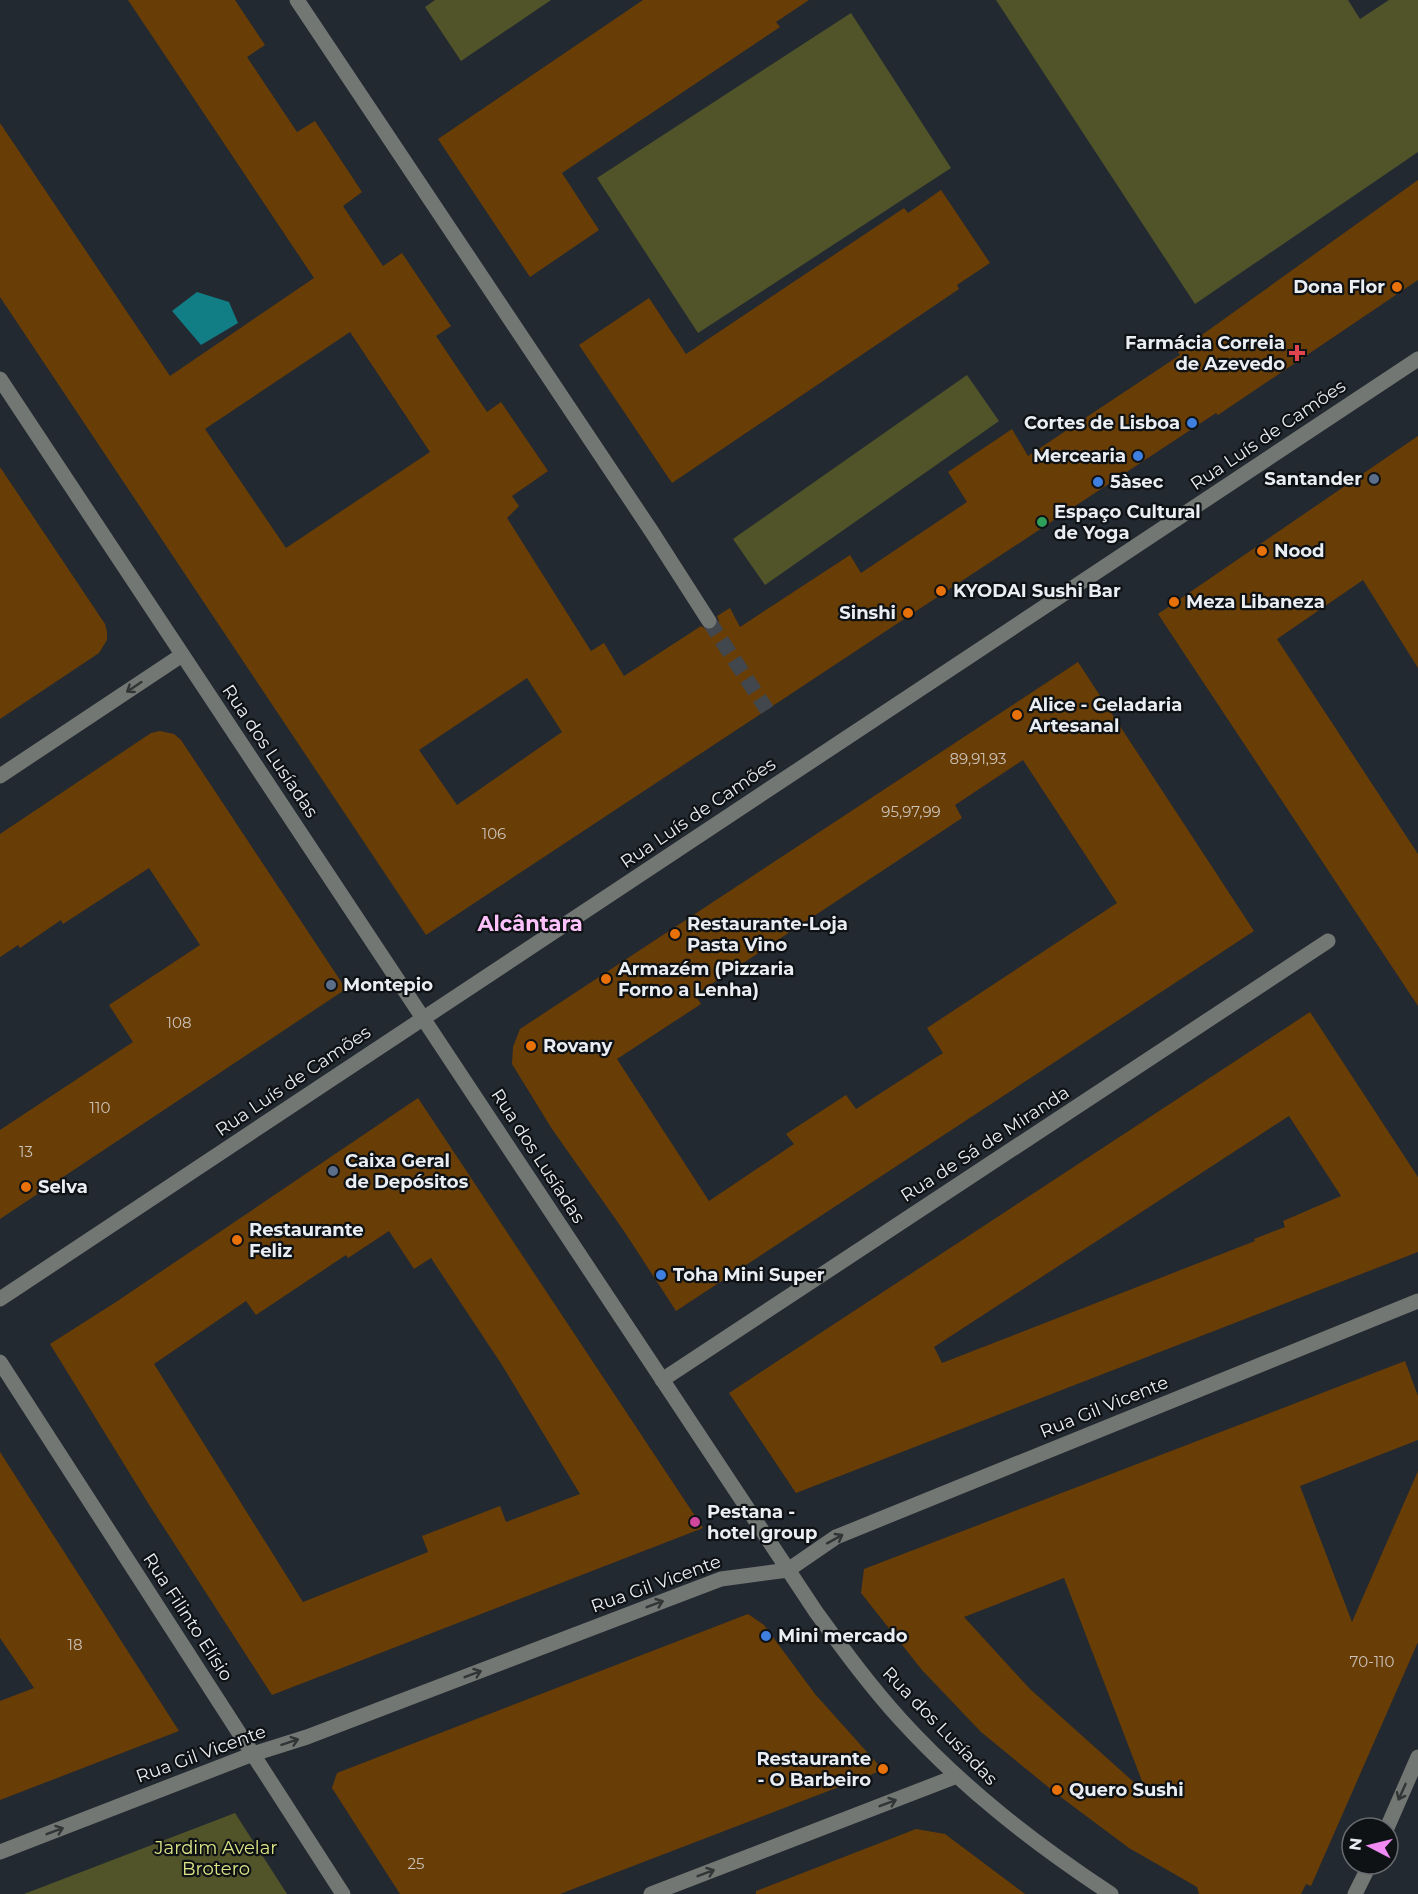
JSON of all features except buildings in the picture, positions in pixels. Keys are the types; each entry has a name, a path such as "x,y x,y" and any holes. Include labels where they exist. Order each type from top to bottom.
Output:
{"street":[{"path":"297,0 709,621"},
{"name":"Rua Luís de Camões","path":"0,1299 1418,359"},
{"name":"Rua dos Lusíadas","path":"0,379 788,1570 856,1666 900,1719 1000,1815 1055,1857 1112,1894"},
{"path":"0,776 182,655"},
{"name":"Rua de Sá de Miranda","path":"662,1380 1328,941"},
{"name":"Rua Gil Vicente","path":"0,1852 253,1754 307,1737 721,1579 788,1570 836,1537 1418,1301"},
{"name":"Rua Filinto Elísio","path":"0,1362 343,1894"},
{"path":"1392,1816 1418,1757"},
{"path":"651,1894 957,1776"},
{"path":"1355,1894 1364,1876"}],"green space":[{"path":"435,0 551,0 461,61 425,7"},
{"path":"996,0 1348,0 1360,19 1389,0 1418,0 1418,152 1195,304"},
{"path":"851,13 951,168 698,333 597,178"},
{"path":"967,375 999,421 765,585 733,539"},
{"name":"Jardim Avelar Brotero","path":"235,1813 287,1894 24,1894"}],"water":[{"path":"197,292 229,302 238,323 201,345 172,311"}],"tunnel":[{"path":"709,621 767,710"}],"place":[{"name":"Dona Flor","path":"1397,287"},
{"name":"Farmácia Correia de Azevedo","path":"1297,353"},
{"name":"Cortes de Lisboa","path":"1192,423"},
{"name":"Mercearia","path":"1138,456"},
{"name":"Santander","path":"1374,479"},
{"name":"5àsec","path":"1098,482"},
{"name":"Espaço Cultural de Yoga","path":"1042,522"},
{"name":"Nood","path":"1262,551"},
{"name":"KYODAI Sushi Bar","path":"941,591"},
{"name":"Meza Libaneza","path":"1174,602"},
{"name":"Sinshi","path":"908,613"},
{"name":"Alice - Geladaria Artesanal","path":"1017,715"},
{"name":"Restaurante-Loja Pasta Vino","path":"675,934"},
{"name":"Armazém (Pizzaria Forno a Lenha)","path":"606,979"},
{"name":"Montepio","path":"331,985"},
{"name":"Rovany","path":"531,1046"},
{"name":"Caixa Geral de Depósitos","path":"333,1171"},
{"name":"Selva","path":"26,1187"},
{"name":"Restaurante Feliz","path":"237,1240"},
{"name":"Toha Mini Super","path":"661,1275"},
{"name":"Pestana - hotel group","path":"695,1522"},
{"name":"Mini mercado","path":"766,1636"},
{"name":"Restaurante - O Barbeiro","path":"883,1769"},
{"name":"Quero Sushi","path":"1057,1790"}],"district":[{"name":"Alcântara","path":"530,924"}]}
